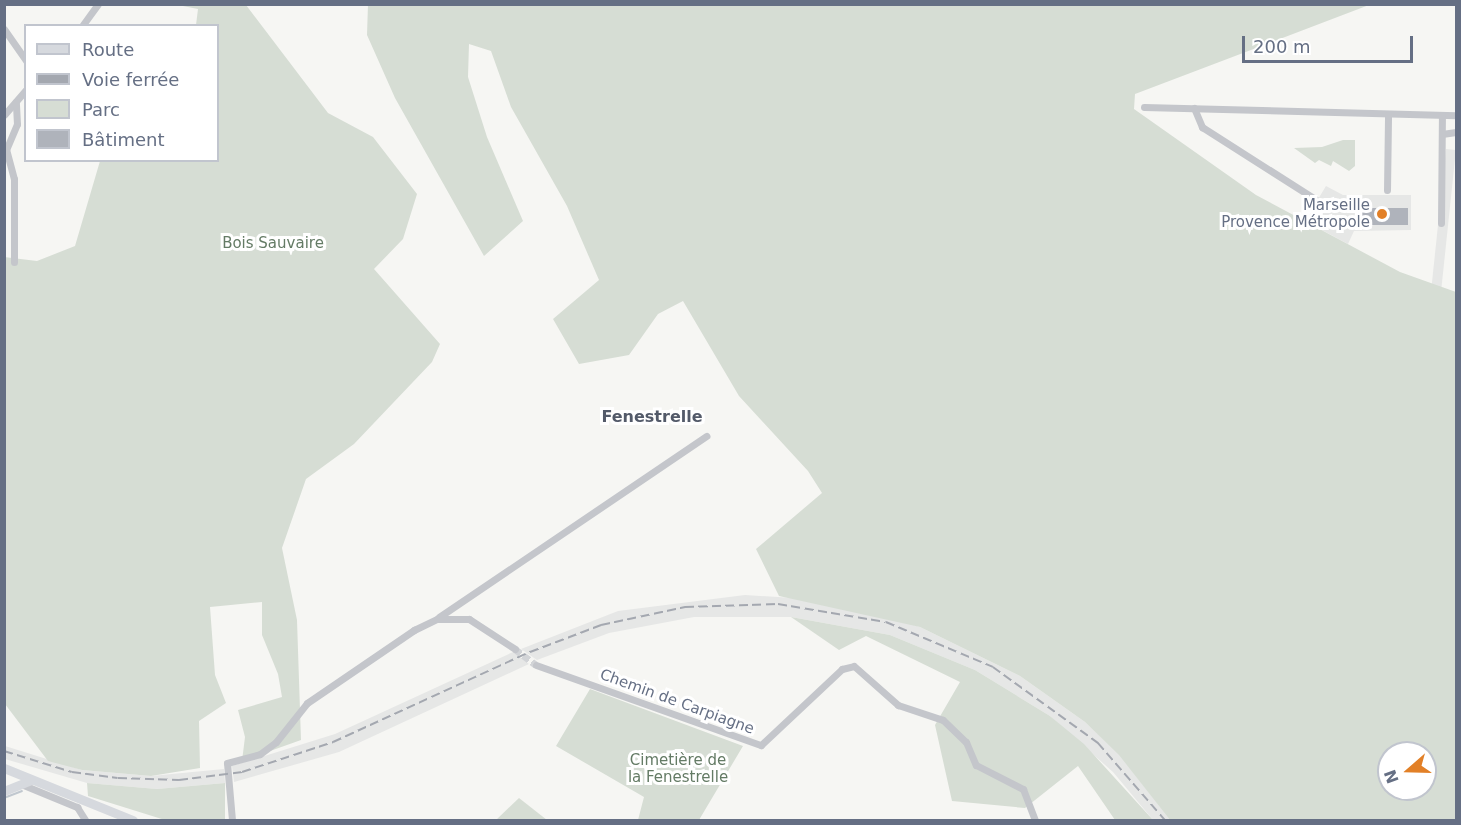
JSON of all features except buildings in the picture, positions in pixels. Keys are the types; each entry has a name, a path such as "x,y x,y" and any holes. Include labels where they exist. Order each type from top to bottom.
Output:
{"street":[{"path":"83,24 98,4"},
{"path":"4,29 24,58"},
{"path":"4,115 24,92"},
{"path":"14,262 14,179 6,150 18,124 16,102"},
{"path":"1144,107 1456,115"},
{"path":"1194,108 1205,129 1315,199"},
{"path":"1205,108 1205,129"},
{"path":"1387,190 1388,115"},
{"path":"1441,223 1442,115"},
{"path":"1442,134 1456,132"},
{"path":"232,820 228,769 235,757 260,754 276,742 307,703 437,619 706,436"},
{"path":"437,619 469,619 515,649"},
{"name":"Chemin de Carpiagne","path":"536,665 761,745 842,669 854,666 898,705 944,720 966,742 976,765 1023,789 1035,820"},
{"path":"4,768 133,820"},
{"path":"4,790 31,780"},
{"path":"21,784 77,807 85,820"}],"shaded area":[{"path":"1446,149 1456,150 1441,288 1431,287"},
{"path":"1326,186 1343,195 1411,195 1411,230 1354,231 1348,244 1305,221"},
{"path":"745,595 810,599 888,617 920,627 1020,676 1085,722 1120,755 1170,820 1153,820 1113,772 1050,716 975,670 890,635 791,617 694,617 609,633 537,660 521,649 618,611"},
{"path":"513,652 529,664 339,752 234,782 232,766 335,734"},
{"path":"5,746 82,770 151,776 224,769 225,783 157,789 87,783 5,759"}],"green space":[{"path":"368,4 1369,5 1135,94 1134,109 1256,195 1400,272 1456,292 1456,820 1170,820 1119,755 1085,722 1020,676 920,627 779,596 756,549 822,493 808,471 739,396 683,301 658,314 629,355 579,364 553,319 599,280 567,206 511,107 491,51 469,44 468,77 487,137 523,221 484,256 395,98 367,35"},
{"name":"Bois Sauvaire","path":"178,5 246,5 328,113 373,137 417,194 403,239 374,269 440,344 432,362 354,444 306,479 282,548 297,620 301,740 242,761 245,737 238,710 282,697 278,674 262,635 262,602 210,607 215,675 226,703 199,721 200,768 151,776 82,770 48,761 5,704 4,257 37,261 75,246 100,162 219,162 219,24 196,24 198,9"},
{"path":"1343,140 1355,140 1355,166 1349,171 1333,161 1331,166 1319,160 1315,163 1294,148 1322,147"},
{"path":"791,617 890,635 975,670 1050,716 1084,744 1153,820 1115,820 1078,766 1025,808 952,801 935,725 960,682 866,636 839,650"},
{"name":"Cimetière de la Fenestrelle","path":"590,689 743,746 699,820 638,820 644,797 556,746"},
{"path":"87,783 157,789 225,783 225,820 165,820 88,796"},
{"path":"519,798 547,820 496,820"}],"waterway":[{"path":"4,798 22,791"}],"tunnel":[{"path":"515,649 536,665"}],"railway":[{"path":"4,751 72,772 118,778 179,780 242,772 333,742 530,652 601,625 685,607 778,604 886,622 993,667 1098,743 1165,820"}],"place":[{"name":"Marseille Provence Métropole","path":"1382,214"}],"district":[{"name":"Fenestrelle","path":"652,417"}]}
